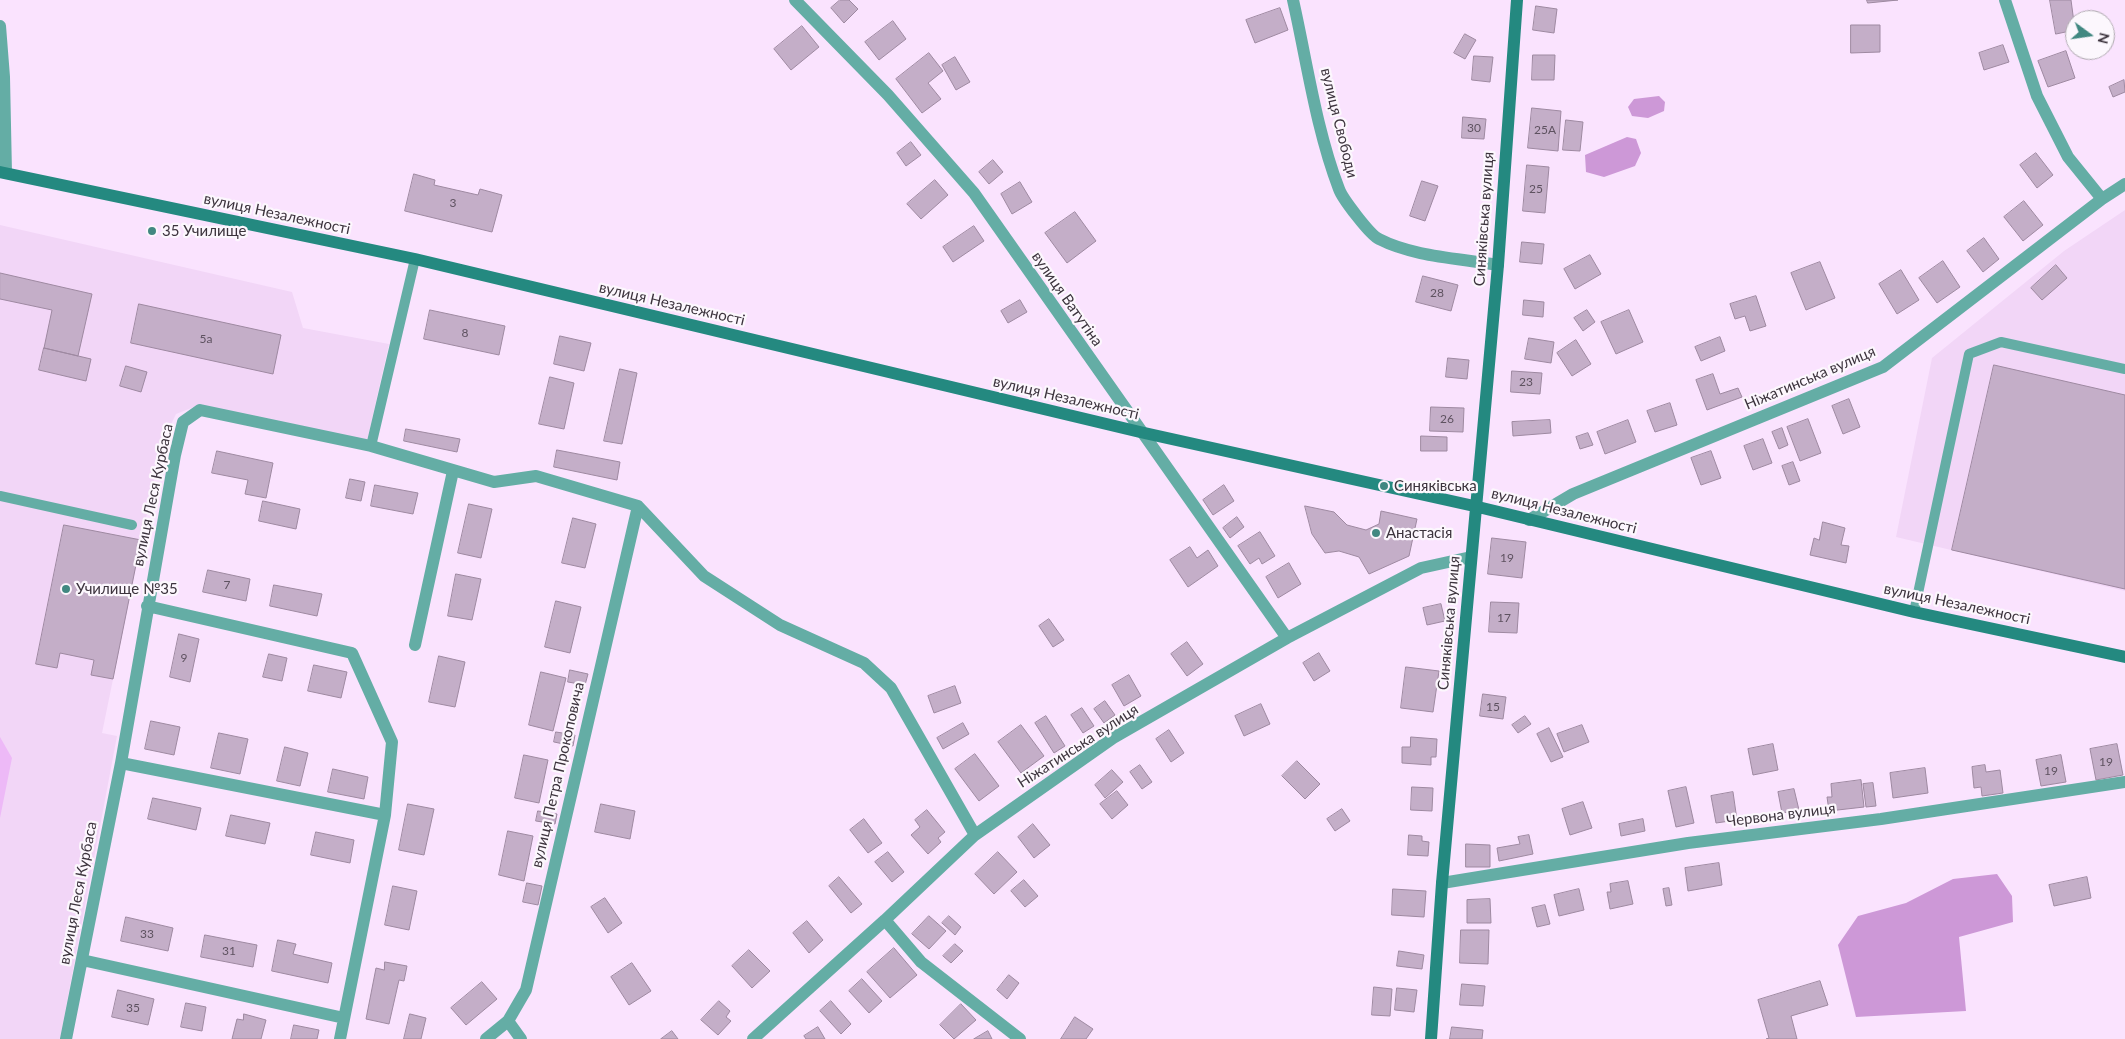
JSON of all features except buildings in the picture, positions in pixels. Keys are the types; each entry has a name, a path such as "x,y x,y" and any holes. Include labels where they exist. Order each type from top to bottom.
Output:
{"street":[{"name":"вулиця Ватутіна","path":"795,0 888,95 974,193 1140,432 1287,638"},
{"name":"вулиця Свободи","path":"1293,0 1322,128 1339,191 1377,238 1405,249 1498,265"},
{"name":"Синяківська вулиця","path":"1432,1039 1442,883 1474,506 1498,265 1517,0"},
{"path":"2004,0 2037,96 2068,157 2102,199"},
{"path":"0,26 4,76 3,172"},
{"name":"вулиця Незалежності","path":"3,172 415,259 1140,432 1474,506 1914,612 2125,657"},
{"name":"Ніжатинська вулиця","path":"1529,520 1573,494 1883,367 2102,199 2125,184"},
{"name":"вулиця Леся Курбаса","path":"66,1039 121,763 147,606 175,455 183,422 200,410 372,446 494,482 536,476 638,506"},
{"path":"416,645 452,471"},
{"path":"638,506 704,576 780,625 864,663 891,688 975,835"},
{"name":"вулиця Петра Прокоповича","path":"486,1039 508,1021 526,990 638,506"},
{"name":"Ніжатинська вулиця","path":"753,1039 885,920 975,835 1113,738 1287,638 1421,568 1471,557"},
{"path":"147,606 352,653 392,742 385,815 340,1039"},
{"path":"121,763 385,815"},
{"name":"Червона вулиця","path":"1442,883 1688,843 1881,819 2125,782"},
{"path":"885,920 921,962 1020,1039"},
{"path":"82,960 344,1018"},
{"path":"508,1021 521,1039"}],"lane":[{"path":"372,446 415,259"},
{"path":"1914,612 1969,354 2002,342 2125,369"},
{"path":"0,496 132,525"}],"shaded area":[{"path":"1659,96 1665,102 1664,111 1648,118 1632,116 1628,107 1634,99"},
{"path":"1627,137 1636,139 1641,153 1635,166 1604,177 1586,172 1585,155"},
{"path":"2125,210 2125,591 1896,537 1932,358 2064,251"},
{"name":"Училище №35","path":"0,225 292,292 303,328 389,344 367,441 199,405 176,414 161,445 102,733 117,736 60,1039 0,1039"},
{"path":"0,737 12,758 0,818"},
{"path":"1997,874 2012,896 2013,922 1959,937 1966,1011 1856,1017 1838,945 1858,916 1906,903 1953,879"}],"place":[{"name":"35 Училище","path":"152,231"},
{"name":"Синяківська","path":"1384,486"},
{"name":"Анастасія","path":"1376,533"},
{"name":"Училище №35","path":"66,589"}]}
